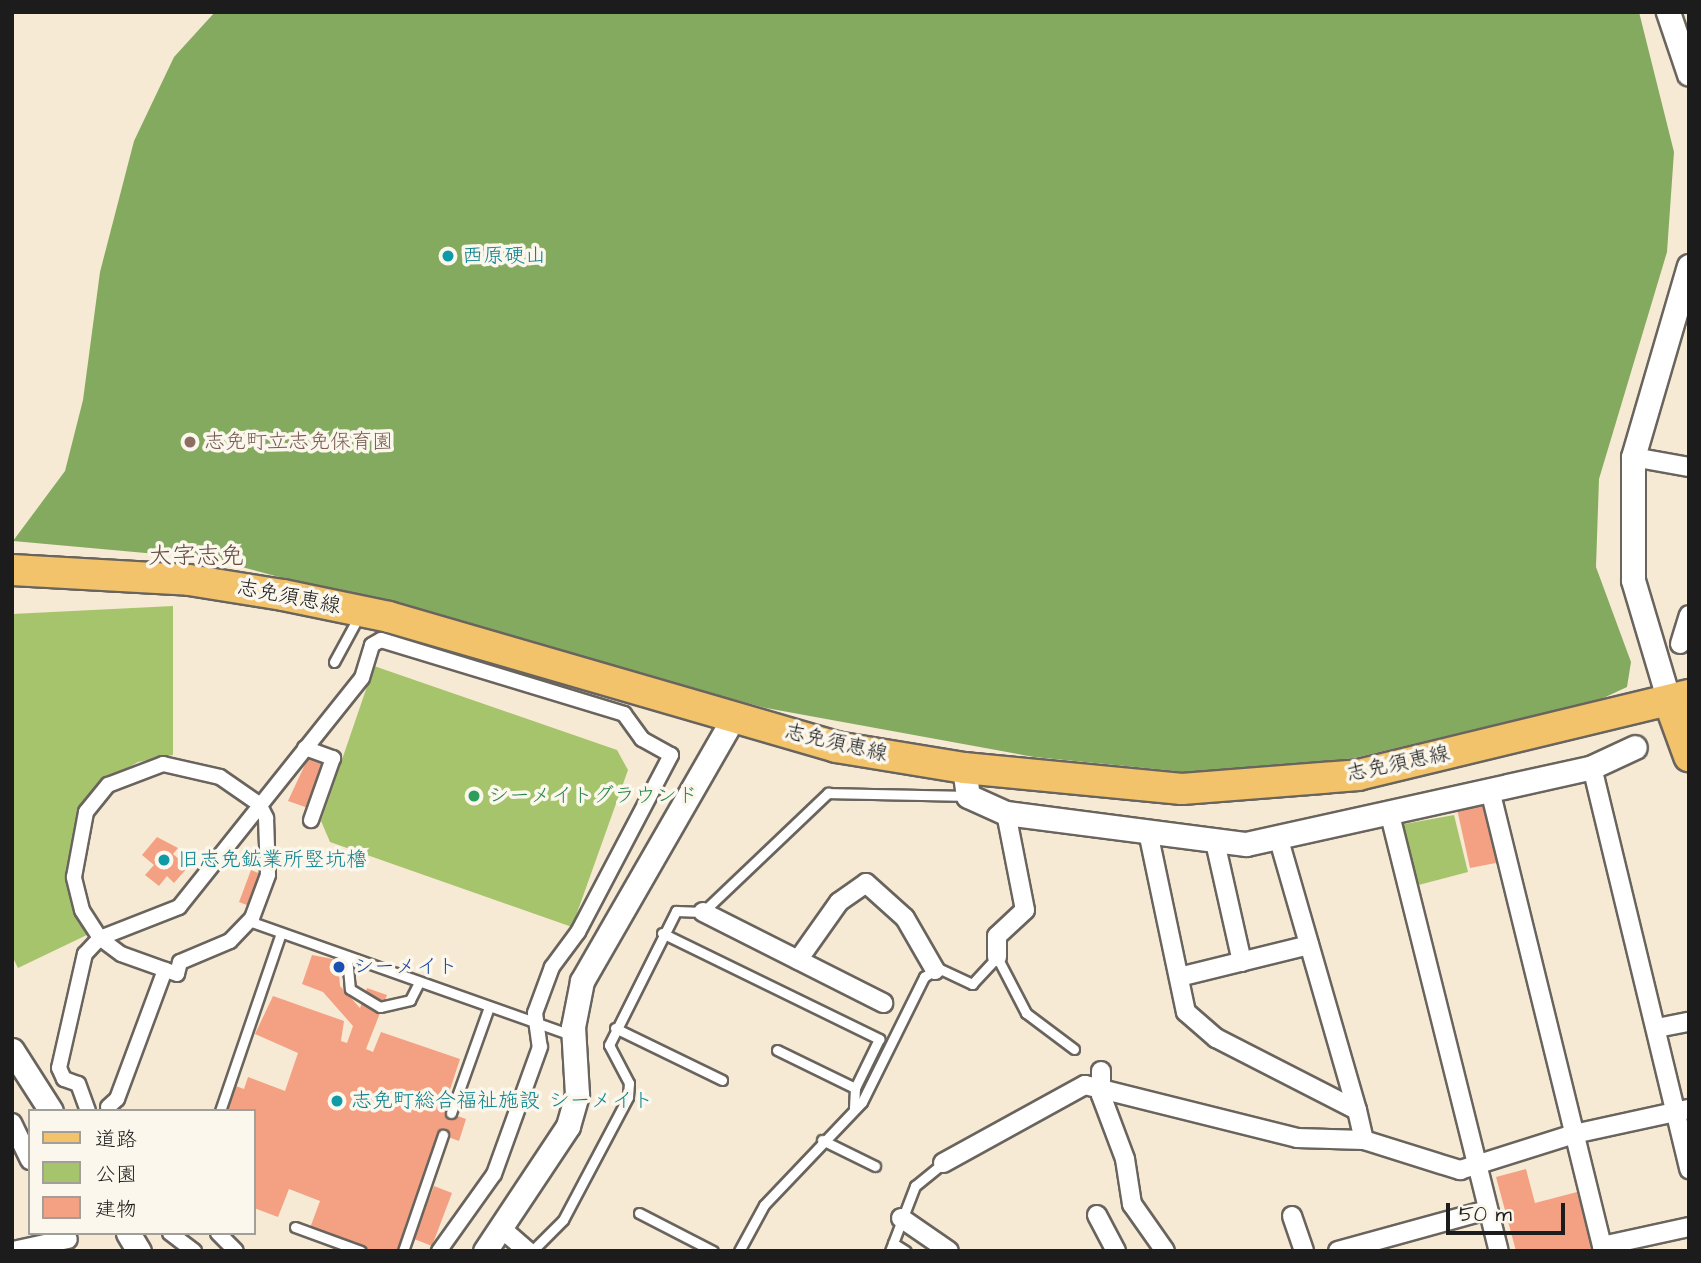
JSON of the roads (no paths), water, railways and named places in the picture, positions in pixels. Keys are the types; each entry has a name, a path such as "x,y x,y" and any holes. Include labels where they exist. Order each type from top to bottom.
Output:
{"main road":[{"name":"志免須恵線","path":"12,570 189,579 361,612 966,782 1182,789 1238,788 1358,775 1679,698"},
{"path":"1679,698 1689,756"}],"street":[{"path":"1668,12 1689,74"},
{"path":"1679,698 1633,580 1633,457 1689,266"},
{"path":"1633,457 1689,467"},
{"path":"1680,644 1689,615"},
{"path":"87,1109 78,1084 64,1079 59,1068 76,975 100,939 178,907 362,678 372,645 381,640 624,714 642,739 666,748 671,755 578,932 552,967 537,1023 540,1047 494,1174 439,1251"},
{"path":"485,1251 568,1126 577,1094 575,1037 582,981 733,718"},
{"path":"966,782 1006,813 1215,842 1279,840 1592,767 1635,747"},
{"path":"305,748 333,758 311,820"},
{"path":"189,766 220,777 260,804 268,875 249,921 230,941 180,962 177,974 121,954 100,939 82,910 74,877 86,813 108,785 132,771 189,766"},
{"path":"1592,767 1657,1028 1681,1110 1689,1169"},
{"path":"1490,790 1602,1245 1689,1227"},
{"path":"997,957 997,936 1026,910 1006,813"},
{"path":"1390,815 1475,1167 1499,1251"},
{"path":"1148,832 1186,1012 1216,1038 1357,1110"},
{"path":"1279,840 1364,1140"},
{"path":"1215,842 1242,962"},
{"path":"798,960 839,902 866,883 905,918 935,970"},
{"path":"703,912 883,1003"},
{"path":"1179,977 1309,945"},
{"path":"116,1106 165,970"},
{"path":"1657,1028 1689,1021"},
{"path":"12,1050 50,1109"},
{"path":"943,1163 1073,1087 1100,1080 1297,1138 1364,1140 1436,1165 1475,1167 1574,1134 1681,1110"},
{"path":"1100,1080 1125,1159 1132,1204 1165,1251"},
{"path":"12,1123 28,1156"},
{"path":"1345,1250 1487,1210"},
{"path":"1097,1215 1116,1251"},
{"path":"1292,1216 1304,1251"},
{"path":"901,1219 949,1251"},
{"path":"501,1228 527,1251"},
{"path":"129,1235 139,1251"},
{"path":"173,1235 194,1251"},
{"path":"220,1235 236,1251"},
{"path":"13,1251 69,1241"}],"lane":[{"path":"334,662 361,612"},
{"path":"516,690 528,658"},
{"path":"532,1251 563,1220 628,1097 629,1083 609,1045 662,933 676,911 703,912 828,793 966,782"},
{"path":"249,921 575,1037"},
{"path":"220,1109 281,933"},
{"path":"662,933 879,1039 855,1088 854,1108"},
{"path":"346,956 350,989 380,1007 410,1000 419,982"},
{"path":"739,1251 764,1205 854,1108 924,977 935,970 972,984 997,957 1026,1013 1074,1049"},
{"path":"451,1113 489,1006"},
{"path":"615,1028 722,1080"},
{"path":"777,1051 855,1088"},
{"path":"403,1251 443,1135"},
{"path":"822,1140 876,1166"},
{"path":"906,1251 892,1247 901,1219 915,1186 943,1163"},
{"path":"639,1213 713,1251"},
{"path":"295,1227 361,1251"}],"place":[{"name":"西原硬山","path":"448,256"},
{"name":"志免町立志免保育園","path":"190,442"},
{"name":"シーメイトグラウンド","path":"474,796"},
{"name":"旧志免鉱業所竪坑櫓","path":"164,860"},
{"name":"シーメイト","path":"339,967"},
{"name":"志免町総合福祉施設 シーメイト","path":"337,1101"}],"district":[{"name":"大字志免","path":"196,557"}]}
